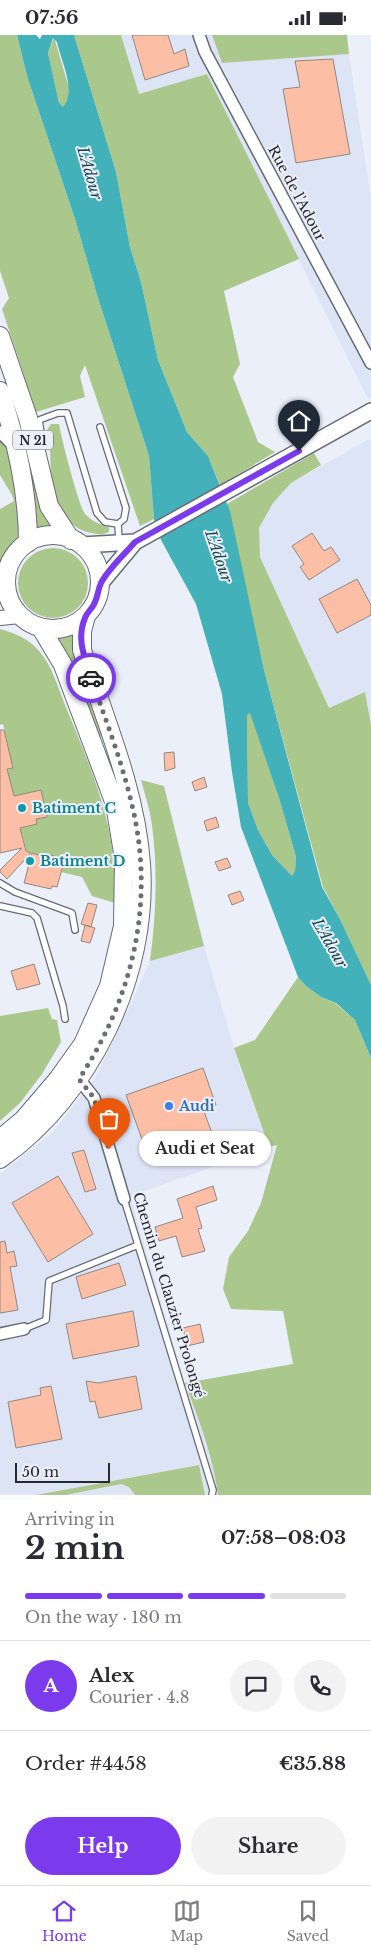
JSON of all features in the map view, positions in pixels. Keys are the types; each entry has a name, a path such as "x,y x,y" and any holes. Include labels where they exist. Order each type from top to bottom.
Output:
{"main road":[{"name":"N 21","path":"0,336 28,418 49,506 76,542"},
{"name":"N 21","path":"0,391 11,423 28,513 28,543"},
{"path":"76,542 92,555 98,569 100,584 98,596 93,607 86,616 72,625 57,629 41,628 30,623 20,616 13,607 8,595 4,573 19,550 28,543 42,537 57,536 76,542 119,544 138,540 371,411"},
{"path":"329,434 371,423"},
{"path":"100,584 116,563 138,540"},
{"path":"0,1159 36,1130 79,1079 99,1048 124,990 140,927 142,865 131,801 82,649 82,631 86,616"},
{"path":"0,1139 23,1120 58,1079 83,1044 109,986 123,926 124,859 115,804 63,665 41,628"}],"street":[{"name":"Rue de l'Adour","path":"199,35 205,52 371,363"},
{"path":"0,432 15,447"},
{"path":"0,618 20,616"},
{"name":"Chemin du Clauzier Prolongé","path":"79,1079 94,1098 124,1199"},
{"path":"0,1334 24,1329"}],"lane":[{"path":"42,477 45,463 39,420 58,413 68,413 97,513 105,521 118,524"},
{"path":"100,427 126,509 124,519 118,524"},
{"path":"118,524 119,544"},
{"path":"0,883 15,892 72,913 75,931"},
{"path":"0,906 32,913 37,918 63,1006 65,1019"},
{"name":"Chemin du Clauzier Prolongé","path":"124,1199 210,1481 212,1495"},
{"path":"24,1329 46,1320 49,1281 138,1245"}],"shaded area":[{"path":"121,35 212,35 222,63 349,54 371,199 371,398 368,399 207,74 139,94"},
{"path":"371,438 371,725 365,692 329,708 260,557 259,528 273,503 291,483"},
{"path":"204,946 241,1071 269,1147 130,1196 185,1383 202,1429 215,1473 218,1495 205,1495 199,1465 36,1495 0,1495 0,1174 52,1133 95,1078 150,961"},
{"path":"121,1484 129,1487 135,1495 66,1495"}],"green space":[{"path":"0,35 17,35 27,76 75,219 98,298 149,456 154,519 140,526 85,365 80,376 85,397 36,412 2,309 9,298 0,271"},
{"path":"74,35 121,35 139,94 207,74 299,259 224,291 240,364 233,377 258,442 275,452 220,485 208,456 187,432 158,360 141,282 130,247 116,172"},
{"path":"212,35 347,35 349,54 222,63"},
{"path":"54,37 69,88 68,102 63,108 59,103 48,53"},
{"path":"51,424 59,424 82,509 90,519 109,527 109,532 98,534 80,529 67,518 58,504 53,488 47,430"},
{"path":"0,436 9,446 21,514 20,533 0,564 0,509 14,501 0,475"},
{"path":"314,453 321,465 291,483 273,503 259,528 260,557 329,708 365,692 371,725 371,985 323,887 264,670 227,504"},
{"path":"32,467 41,510 51,527 34,530 25,468"},
{"path":"53,548 72,554 82,564 88,583 82,602 72,612 53,618 34,612 24,602 18,583 24,564 34,554"},
{"path":"0,629 11,632 31,643 44,657 54,677 96,783 108,824 112,844 115,903 92,896 82,877 61,872 64,863 53,859 54,856 43,853 42,856 26,851 22,834 16,835 14,826 47,816 40,790 14,799 7,770 13,768 10,757 7,757 7,742 3,724 0,725"},
{"path":"76,634 105,736 98,737 54,639"},
{"path":"251,713 296,857 295,871 292,876 272,855 258,830 248,803 247,714"},
{"path":"141,780 164,786 204,946 150,961 154,927 156,876 151,819"},
{"path":"298,977 306,986 321,997 335,1003 355,1020 371,1058 371,1495 218,1495 209,1452 185,1383 293,1364 283,1311 231,1309 223,1289 229,1257 248,1231 261,1203 277,1145 269,1147 234,1048 255,1040"},
{"path":"48,1008 52,1019 57,1020 61,1042 42,1074 20,1103 0,1121 0,1016"},
{"path":"199,1465 205,1495 135,1495 129,1487 121,1484 66,1495 36,1495"}],"water":[{"name":"L'Adour","path":"17,35 36,35 40,39 42,35 74,35 116,172 130,247 141,282 158,360 187,432 208,456 230,511 264,670 322,887 340,919 371,985 371,1058 355,1020 336,1003 321,997 306,986 298,977 241,827 222,694 196,604 161,540 154,519 149,456 98,298 75,219 27,76","holes":["53,38 57,42 67,76 69,93 63,107 59,103 48,53","250,713 279,798 296,857 295,871 292,876 272,855 258,830 248,803 247,715"]}],"building":[{"path":"132,35 168,35 174,54 185,49 189,66 145,80"},
{"path":"333,59 350,154 296,163 283,89 300,87 295,61"},
{"path":"312,533 324,551 331,547 340,560 309,580 300,567 304,564 292,546"},
{"path":"357,579 371,605 371,615 337,633 319,599"},
{"path":"0,730 4,730 13,768 7,769 14,796 41,790 47,817 36,819 37,824 20,828 26,851 31,853 7,879 0,870 22,848 0,853"},
{"path":"174,752 175,768 165,771 164,753"},
{"path":"204,777 207,787 195,791 192,782"},
{"path":"216,817 219,827 207,831 204,821"},
{"path":"32,853 42,856 43,853 54,856 53,859 64,862 57,887 52,886 51,889 24,883"},
{"path":"227,858 231,867 219,871 215,862"},
{"path":"240,891 244,900 232,905 228,895"},
{"path":"88,903 97,905 91,927 81,924"},
{"path":"85,925 95,928 90,943 81,941"},
{"path":"34,964 40,984 17,990 11,971"},
{"path":"203,1068 216,1105 203,1109 215,1141 151,1164 126,1095"},
{"path":"84,1150 96,1189 85,1192 72,1153"},
{"path":"58,1176 93,1234 48,1262 12,1203"},
{"path":"213,1186 217,1200 196,1207 202,1228 198,1229 205,1251 182,1257 176,1236 159,1241 155,1227 183,1218 177,1199"},
{"path":"5,1241 7,1253 14,1251 17,1266 10,1267 18,1310 0,1313 0,1242"},
{"path":"119,1263 126,1285 82,1299 76,1277"},
{"path":"133,1311 139,1346 73,1359 66,1324"},
{"path":"200,1324 204,1342 187,1346 183,1328"},
{"path":"136,1376 142,1409 99,1418 95,1401 90,1402 86,1381 98,1383"},
{"path":"51,1386 62,1439 16,1448 8,1402 41,1395 40,1388"}],"way so far":[{"path":"91,678 131,801 142,865 140,927 124,990 99,1048 79,1079 94,1098 109,1149"}],"place":[{"name":"Batiment C","path":"22,808"},
{"name":"Batiment D","path":"30,861"},
{"name":"Audi","path":"169,1106"},
{"name":"Audi et Seat","path":"109,1149"}],"route":[{"path":"91,678 81,640 86,616 98,596 100,584 135,542 299,451"}]}
